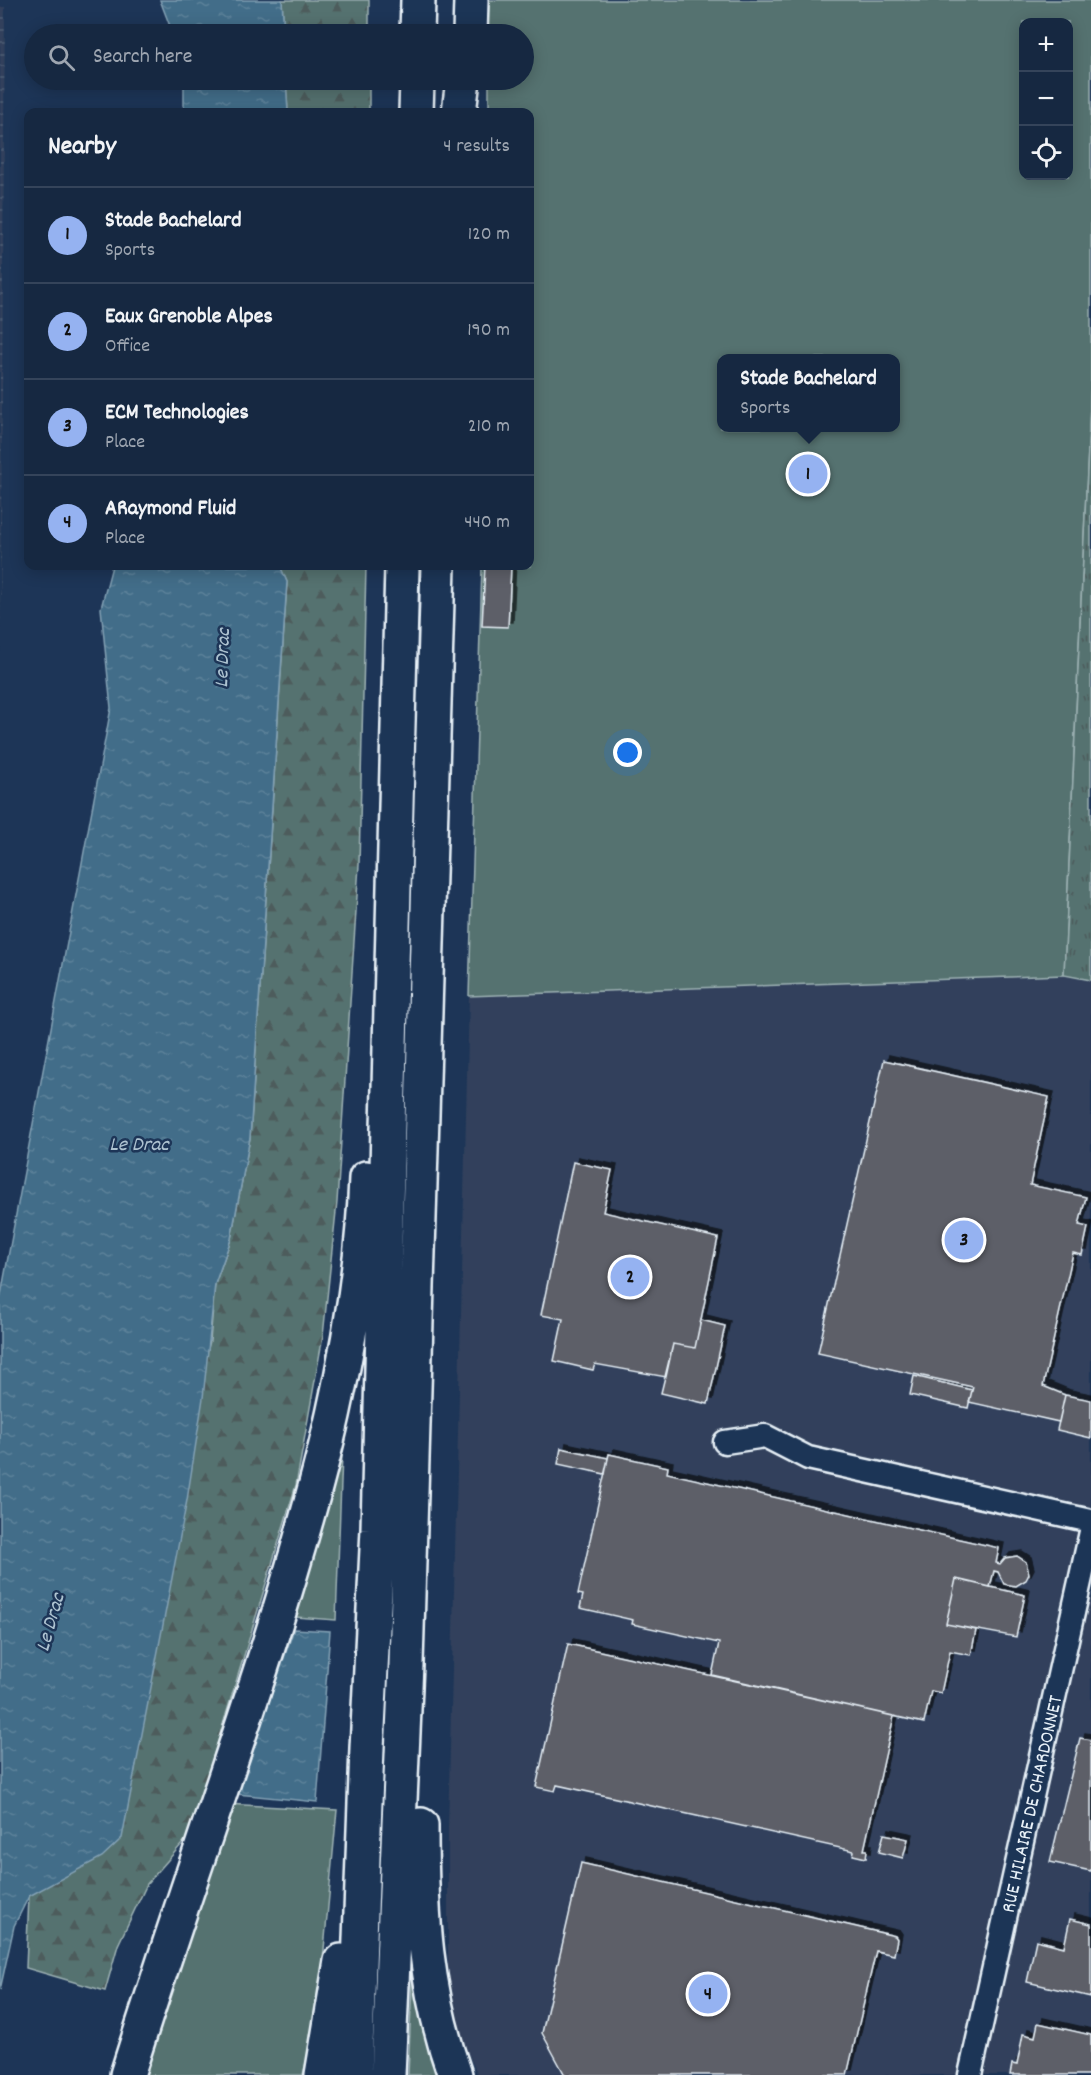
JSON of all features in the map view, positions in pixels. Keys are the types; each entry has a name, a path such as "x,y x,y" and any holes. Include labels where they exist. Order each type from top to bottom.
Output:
{"highway":[{"path":"417,24 418,0"},
{"path":"450,0 450,24"},
{"path":"470,24 471,0"},
{"path":"416,108 417,90"},
{"path":"450,90 450,108"},
{"path":"460,108 462,90"},
{"path":"355,2075 378,1529 402,570"},
{"path":"388,2075 406,1664 438,570"},
{"path":"127,2075 219,1802 283,1599 313,1497 342,1379 365,1210 373,998 393,859"},
{"path":"406,1664 420,1714 421,1899 425,1954 433,2001 455,2075"},
{"path":"322,2075 340,1963 347,1889 367,1748"}],"street":[{"path":"726,1442 765,1436 808,1458 1091,1521"},
{"name":"RUE HILAIRE DE CHARDONNET","path":"969,2075 1091,1532"}],"shaded area":[{"path":"0,7 5,7 0,655"},
{"path":"1064,975 1091,980 1091,2075 478,2075 457,2031 448,1987 448,1828 469,996"}],"green space":[{"path":"282,0 369,0 369,24 283,24"},
{"path":"488,0 1091,0 1091,383 1064,975 469,996 482,570 534,570 534,108 489,108 489,90 534,90 534,24 488,24"},
{"path":"287,90 369,90 369,108 288,108"},
{"path":"1091,383 1091,980 1064,975"},
{"path":"282,570 366,570 359,865 337,1202 323,1336 296,1485 189,1836 147,1884 118,1945 105,1991 26,1968 29,1896 64,1875 210,1341 215,1284 231,1239 250,1138 287,582"},
{"path":"342,1454 336,1620 295,1617 332,1461"},
{"path":"224,1804 337,1810 318,2013 303,2075 136,2075"},
{"path":"413,1961 447,2075 408,2075"}],"water":[{"path":"160,0 282,0 283,24 169,24"},
{"path":"184,90 287,90 288,108 184,108"},
{"name":"Le Drac","path":"111,570 282,570 287,582 250,1138 231,1239 215,1284 203,1398 187,1500 122,1838 102,1857 29,1896 14,1926 0,1990 0,1300 111,708 101,608"},
{"path":"294,1629 330,1631 317,1802 237,1794"}],"building":[{"path":"485,570 511,570 508,627 482,626"},
{"path":"884,1060 1049,1097 1030,1185 1086,1197 1079,1225 1088,1227 1082,1255 1073,1253 1043,1386 1065,1395 1059,1422 969,1402 973,1387 818,1353"},
{"path":"573,1162 612,1170 603,1212 718,1238 695,1348 673,1344 666,1377 595,1364 593,1370 554,1361 563,1319 541,1315"},
{"path":"701,1320 725,1326 708,1404 661,1393 673,1344 695,1348"},
{"path":"914,1376 972,1390 968,1408 910,1395"},
{"path":"1065,1395 1091,1400 1091,1438 1057,1430"},
{"path":"561,1448 608,1458 605,1474 558,1464"},
{"path":"609,1454 668,1467 667,1473 999,1548 996,1563 1000,1564 1005,1558 1017,1556 1026,1562 1029,1574 1026,1580 1016,1586 1004,1584 998,1572 994,1571 990,1587 956,1579 946,1624 976,1630 971,1655 950,1651 941,1693 931,1691 924,1723 712,1675 719,1643 632,1624 633,1620 580,1608 583,1595 578,1594"},
{"path":"956,1579 1025,1595 1016,1637 946,1624"},
{"path":"568,1644 894,1716 864,1850 867,1850 866,1858 853,1855 854,1851 557,1785 555,1791 536,1787"},
{"path":"1080,1738 1091,1740 1091,1871 1050,1862"},
{"path":"884,1834 908,1839 903,1858 879,1852"},
{"path":"581,1863 895,1936 897,1939 894,1955 876,1951 847,2075 565,2075 542,2033"},
{"path":"1070,1919 1091,1924 1091,1997 1027,1982 1036,1940 1064,1947"},
{"path":"1038,2023 1091,2035 1091,2075 1010,2075 1012,2064 1017,2065 1023,2034 1035,2037"}],"place":[{"name":"Stade Bachelard","path":"808,474"},
{"name":"ECM Technologies","path":"964,1240"},
{"name":"Eaux Grenoble Alpes","path":"630,1277"},
{"name":"ARaymond Fluid","path":"708,1994"}]}
